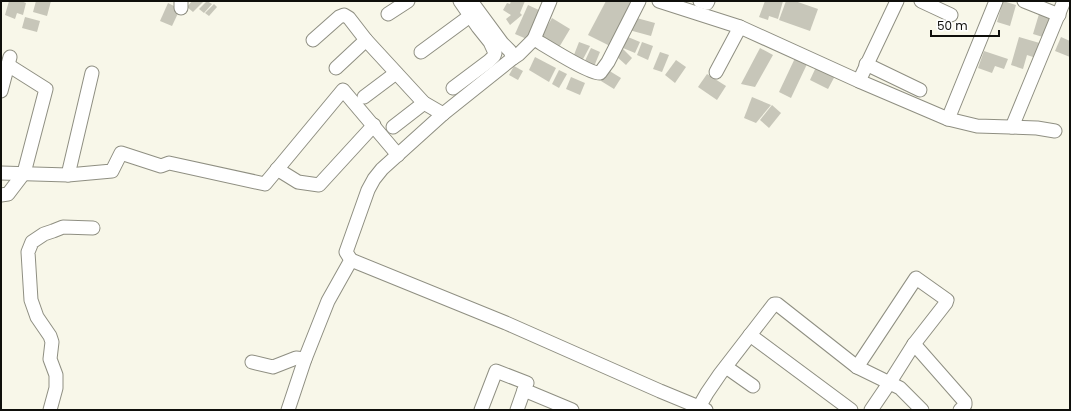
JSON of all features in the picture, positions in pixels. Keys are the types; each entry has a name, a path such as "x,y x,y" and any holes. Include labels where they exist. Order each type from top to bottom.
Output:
{"street":[{"path":"388,14 408,1"},
{"path":"453,88 494,56 495,53 490,42 460,1"},
{"path":"471,1 499,39 510,51 513,58"},
{"path":"288,410 305,358 348,256 350,239 362,204 374,179 382,169 443,114 519,54 534,39 550,1"},
{"path":"534,39 585,68 597,74 600,73 608,62 639,1"},
{"path":"659,1 740,27 859,81 948,119 977,126 1037,128 1055,131"},
{"path":"700,1 707,3 708,1"},
{"path":"859,81 897,1"},
{"path":"921,1 951,15"},
{"path":"948,119 996,1"},
{"path":"1024,1 1059,15"},
{"path":"1012,127 1064,1"},
{"path":"313,40 339,17 344,15 349,18 366,40 424,103 443,114"},
{"path":"421,52 470,16"},
{"path":"716,72 740,27"},
{"path":"336,68 366,40"},
{"path":"1,91 9,61 46,89 24,174 8,194 1,194"},
{"path":"866,64 920,90"},
{"path":"68,175 92,73"},
{"path":"364,98 396,73"},
{"path":"1,173 68,175 112,171 121,153 161,166 169,163 265,184 343,90 398,155"},
{"path":"393,127 424,103"},
{"path":"277,169 298,182 319,184 374,125"},
{"path":"50,410 56,388 56,375 50,359 52,342 50,336 37,317 31,300 28,252 32,242 44,234 63,227 93,228"},
{"path":"348,256 702,408 707,393 711,369"},
{"path":"858,367 916,278 947,300 914,344 871,410"},
{"path":"707,393 773,305 776,304 858,367 890,382 906,393 922,410"},
{"path":"750,335 851,410"},
{"path":"914,344 965,402 965,405 960,410"},
{"path":"252,362 273,367 296,358 305,358"},
{"path":"726,367 753,386"},
{"path":"481,410 496,371 527,383 517,410"},
{"path":"524,390 558,407 572,410"}],"building":[{"path":"9,1 21,1 26,3 23,15 17,13 15,19 5,15"},
{"path":"36,1 51,1 47,16 33,12"},
{"path":"192,1 204,1 193,12 187,7"},
{"path":"207,1 212,4 204,13 199,9"},
{"path":"511,1 525,1 520,13 522,15 510,25 506,19 511,15 503,10 507,3 510,4"},
{"path":"606,1 635,1 612,47 588,35"},
{"path":"765,1 783,1 778,19 769,16 768,20 759,17"},
{"path":"786,1 795,1 818,9 810,31 779,20"},
{"path":"1003,1 1016,5 1010,26 997,22"},
{"path":"168,3 180,9 172,26 160,21"},
{"path":"214,4 217,7 209,16 205,13"},
{"path":"528,5 541,11 529,40 515,34"},
{"path":"1039,14 1052,18 1046,38 1033,34"},
{"path":"25,17 40,21 37,32 22,28"},
{"path":"633,17 655,23 651,36 629,30"},
{"path":"552,18 570,29 558,49 540,39"},
{"path":"628,37 640,42 635,53 623,48"},
{"path":"1019,37 1043,44 1039,59 1027,55 1023,69 1011,65"},
{"path":"1061,37 1070,41 1070,57 1055,51"},
{"path":"579,42 590,46 581,63 572,60"},
{"path":"642,42 653,46 648,60 637,55"},
{"path":"591,48 600,52 593,69 583,65"},
{"path":"760,48 773,55 755,87 741,84"},
{"path":"623,49 632,58 626,65 616,56"},
{"path":"984,51 1008,59 1004,69 995,66 992,73 978,68"},
{"path":"660,52 669,55 662,72 653,69"},
{"path":"796,56 808,62 791,98 779,92"},
{"path":"535,57 556,68 549,82 529,70"},
{"path":"676,60 686,67 675,83 665,75"},
{"path":"817,65 836,74 828,89 810,80"},
{"path":"514,66 523,71 518,80 509,75"},
{"path":"559,70 567,74 559,88 552,84"},
{"path":"608,70 621,78 614,89 601,81"},
{"path":"707,74 726,86 717,100 698,87"},
{"path":"571,77 585,83 580,95 566,89"},
{"path":"752,97 771,105 756,123 744,118"},
{"path":"772,105 781,113 769,128 760,120"}]}
